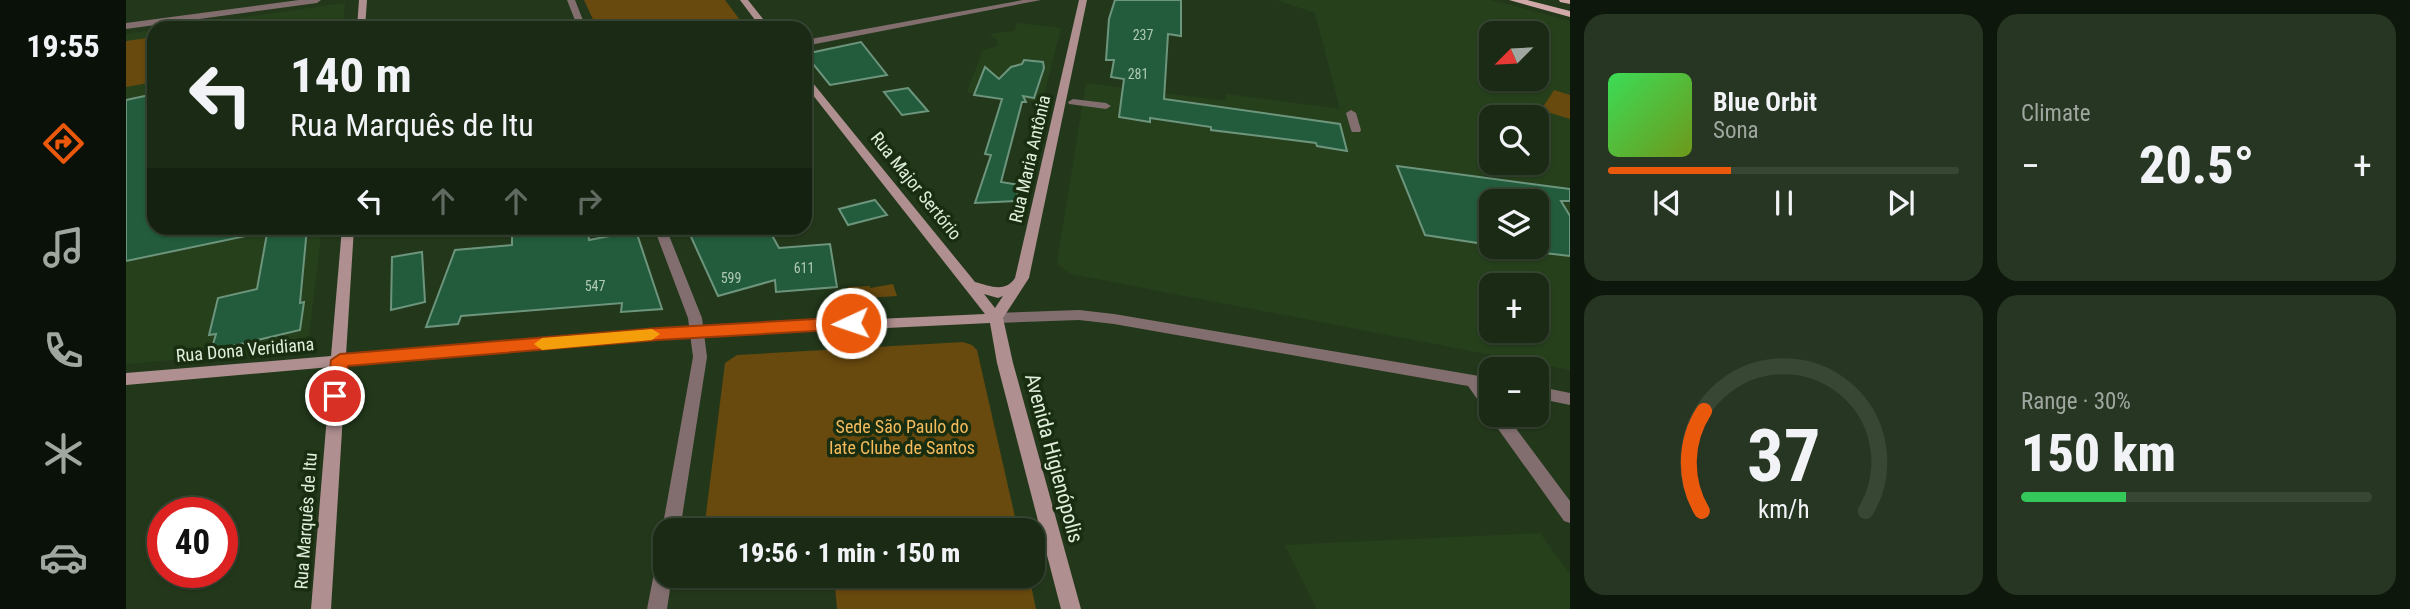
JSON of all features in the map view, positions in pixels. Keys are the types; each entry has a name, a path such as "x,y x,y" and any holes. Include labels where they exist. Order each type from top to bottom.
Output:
{"main road":[{"path":"1514,0 1570,15"},
{"path":"1564,0 1570,1"}],"street":[{"path":"163,21 317,0"},
{"path":"361,21 362,0"},
{"path":"571,0 579,21"},
{"path":"744,0 760,21"},
{"path":"812,42 1037,0"},
{"name":"Rua Maria Antônia","path":"996,318 1022,278 1083,0"},
{"path":"126,26 147,23"},
{"name":"Rua Major Sertório","path":"812,88 996,318"},
{"path":"1073,102 1106,106"},
{"path":"1350,113 1356,130"},
{"name":"Rua Marquês de Itu","path":"321,609 348,235"},
{"path":"663,235 698,331 699,368 673,518"},
{"path":"971,285 998,293 1017,287"},
{"path":"996,318 1079,315 1114,319 1479,382"},
{"name":"Rua Dona Veridiana","path":"126,379 698,331 996,318"},
{"name":"Avenida Higienópolis","path":"996,318 1005,363 1071,609"},
{"path":"1473,381 1479,389"},
{"path":"1549,394 1570,398"},
{"path":"1506,427 1570,514"},
{"path":"657,609 661,588"}],"shaded area":[{"path":"1276,0 1491,0 1570,21 1570,370 1549,366 1549,357 1502,357 1071,274 1057,263 1086,83 1226,101 1226,94 1340,109 1315,13"},
{"path":"345,3 344,21 218,21"},
{"path":"1017,23 1061,28 1042,103 967,92 983,50 998,46 997,40 989,34 1014,31"},
{"path":"147,31 147,235 321,235 309,335 283,350 126,364 126,34"},
{"path":"1540,533 1570,575 1570,609 1317,609 1285,545"}],"green space":[{"path":"584,0 725,0 741,21 594,21"},
{"path":"147,38 147,83 126,87 126,41"},
{"path":"1554,90 1570,95 1570,119 1549,112 1549,105 1544,105"},
{"path":"893,284 897,296 849,299 848,287 870,288"},
{"name":"Sede São Paulo do Iate Clube de Santos","path":"963,342 972,345 977,350 1015,518 706,518 725,363 737,355"},
{"path":"835,588 1032,588 1036,609 837,609"}],"building":[{"path":"1115,0 1181,0 1181,36 1168,34 1164,99 1340,124 1347,151 1317,146 1316,143 1211,130 1211,127 1150,118 1150,122 1119,117 1124,79 1111,77 1114,60 1106,60 1109,19"},
{"path":"861,42 887,75 830,85 812,63 812,52"},
{"path":"1024,60 1043,62 1044,68 1034,98 1023,96 1026,102 1022,102 1001,182 1019,185 1016,201 975,203 991,155 985,154 1002,99 974,95 985,67 999,79 1011,67 1022,64"},
{"path":"908,88 928,111 902,115 884,92"},
{"path":"147,96 147,235 246,236 126,261 126,100"},
{"path":"1397,166 1570,189 1570,201 1561,201 1570,216 1570,256 1549,254 1549,189 1479,189 1479,243 1425,235"},
{"path":"875,200 887,215 848,225 839,209"},
{"path":"267,235 306,235 300,303 304,302 300,330 211,351 216,334 209,335 218,298 257,289"},
{"path":"512,235 589,235 589,240 615,235 637,235 662,309 621,312 622,303 461,316 458,324 426,327 455,250 512,245"},
{"path":"690,235 772,235 779,248 830,244 837,287 776,292 775,280 718,296"},
{"path":"422,252 425,302 391,310 392,257"}],"slow traffic":[{"path":"542,344 652,334"}],"route":[{"path":"335,396 340,360 726,329 851,323"}]}
